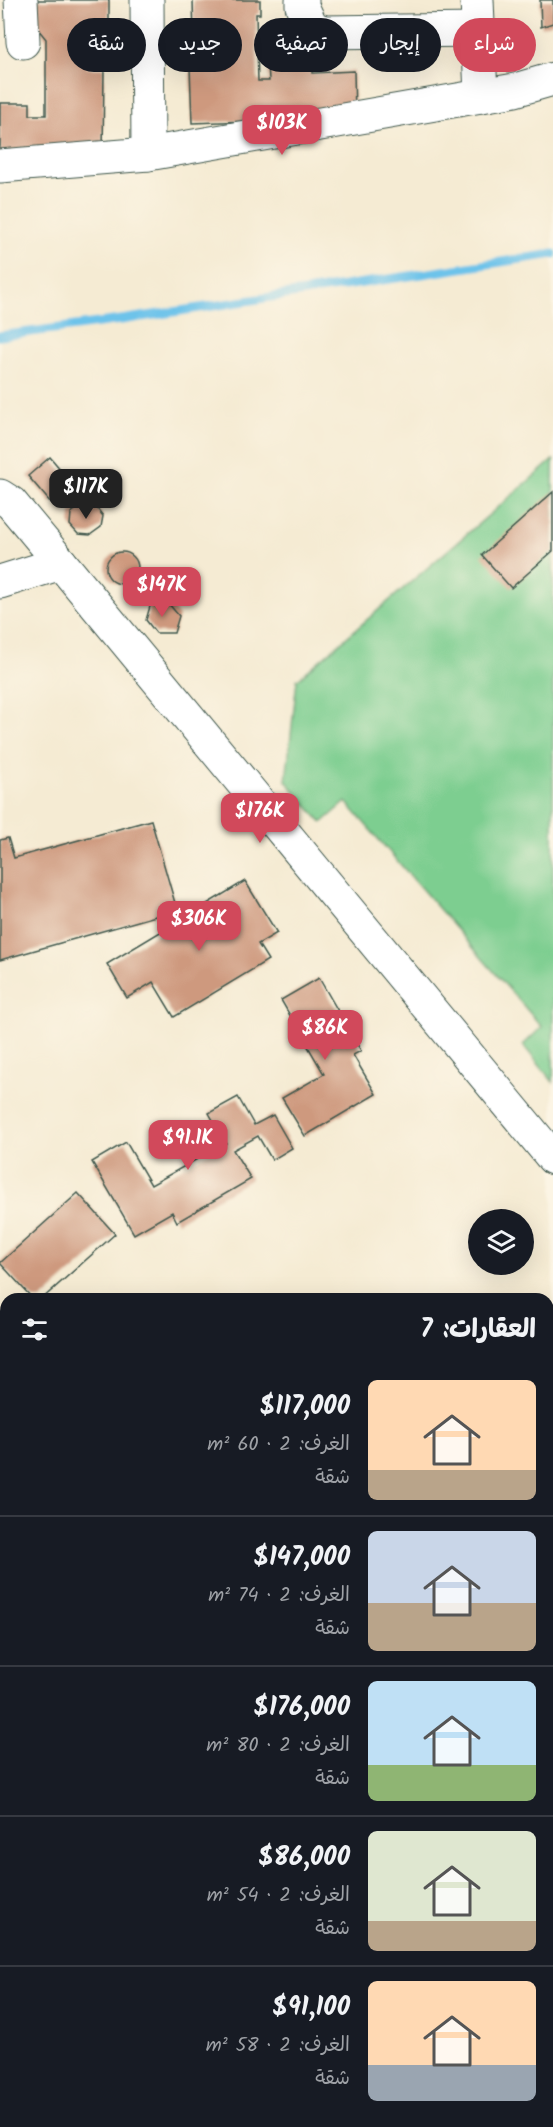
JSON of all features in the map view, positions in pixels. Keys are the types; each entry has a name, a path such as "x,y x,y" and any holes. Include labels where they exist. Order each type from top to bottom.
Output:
{"street":[{"path":"21,0 23,42"},
{"path":"147,0 148,154"},
{"path":"302,0 302,6 312,28 325,32 478,15 481,96"},
{"path":"0,166 148,154 515,90 553,80"},
{"path":"0,496 11,503 553,1158"},
{"path":"0,582 61,563"}],"green space":[{"path":"553,460 553,1082 523,1045 542,1027 346,802 322,823 286,781 297,680"}],"building":[{"path":"29,0 109,0 109,18 67,18 67,72 104,72 103,155 0,154 0,103 30,103 30,115 46,115 46,39 34,24"},
{"path":"193,0 260,0 260,14 256,14 256,18 254,18 254,72 258,72 258,81 269,81 269,72 354,71 355,117 192,123 190,72 242,72 242,18 193,18"},
{"path":"540,0 553,0 553,23 541,27"},
{"path":"50,457 73,484 51,503 28,476"},
{"path":"553,492 553,551 511,588 482,555"},
{"path":"82,505 95,506 103,516 101,527 90,535 78,534 70,525 71,513"},
{"path":"122,552 133,557 138,568 133,579 122,584 111,579 106,568 111,557"},
{"path":"151,603 168,603 179,616 174,633 156,633 146,620"},
{"path":"151,820 177,910 0,960 0,840 8,838 14,858"},
{"path":"245,881 277,933 258,944 268,960 174,1017 153,982 127,998 107,964"},
{"path":"319,978 361,1051 353,1055 376,1094 305,1136 282,1098 324,1074 281,1000"},
{"path":"238,1097 254,1125 273,1115 292,1148 272,1160 258,1136 233,1150 251,1179 177,1222 172,1212 134,1234 92,1162 126,1142 151,1185 226,1143 209,1113"},
{"path":"78,1193 115,1234 49,1293 28,1293 0,1263"}],"waterway":[{"path":"0,336 121,320 553,254"}]}
